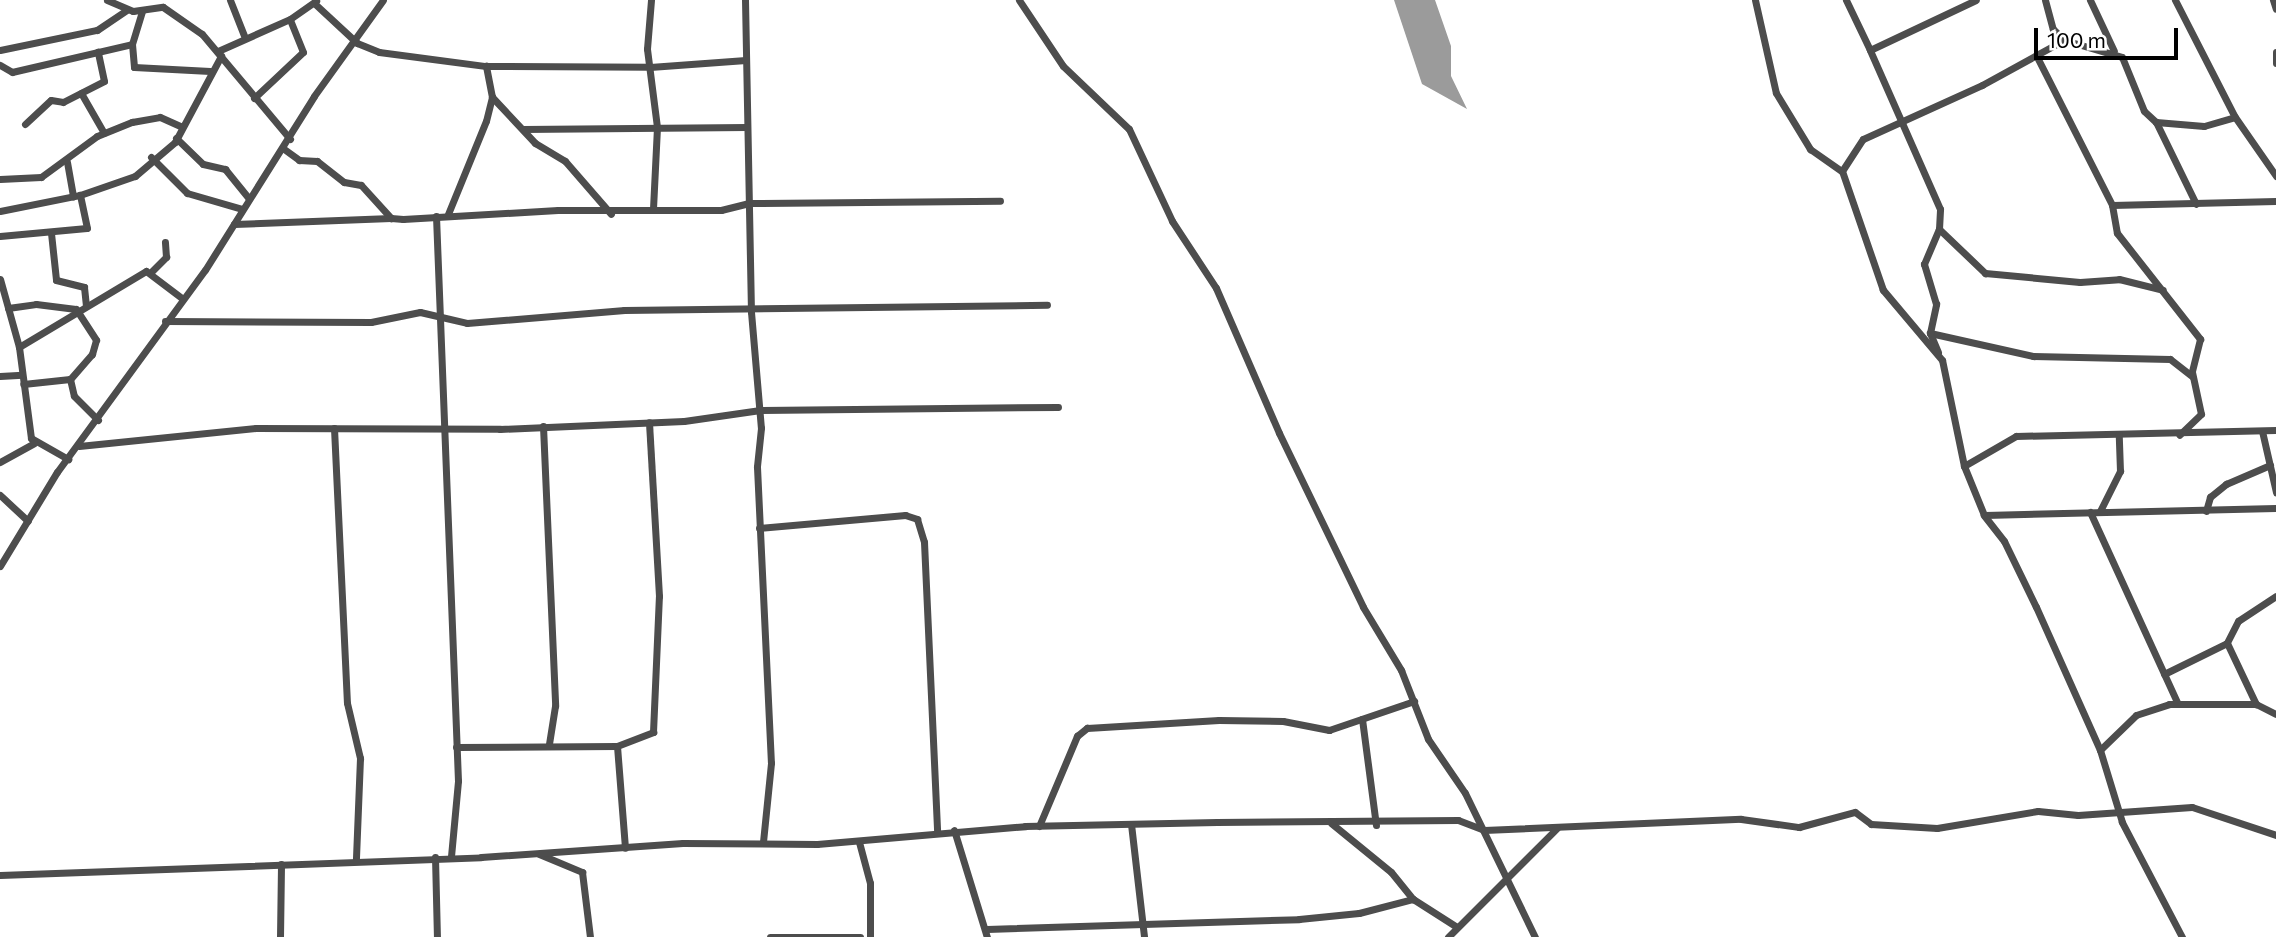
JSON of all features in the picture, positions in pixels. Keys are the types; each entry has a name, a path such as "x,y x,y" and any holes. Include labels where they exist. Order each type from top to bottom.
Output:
{"street":[{"path":"107,0 127,10 142,11 163,4 220,54 290,139"},
{"path":"230,0 246,38"},
{"path":"0,566 68,459 183,299 284,149 314,96 357,43 383,0"},
{"path":"651,0 650,68 657,127 653,210"},
{"path":"745,0 751,312 760,410 759,528 771,763 763,842"},
{"path":"1018,0 1063,66 1129,128 1172,221 1216,288 1329,540 1414,701 1428,738 1484,830 1535,937"},
{"path":"1755,0 1776,93 1810,149 1842,171 1883,290 1942,360"},
{"path":"1846,0 1940,209 1939,229 1924,256 1936,304 1930,333 1942,360 1964,466 1984,515 2004,541 2100,750 2117,811 2182,937"},
{"path":"1870,50 1976,0"},
{"path":"2045,0 2053,29 2064,40 2113,51 2122,57 2144,111 2156,122 2196,204"},
{"path":"2090,0 2113,51"},
{"path":"2175,0 2235,117 2274,173"},
{"path":"2273,0 2276,9"},
{"path":"0,211 76,195 135,176 151,157 176,138 220,54 246,38 290,19 315,1 357,43 379,52 486,66 650,68 746,60"},
{"path":"0,50 97,30 127,10"},
{"path":"142,11 132,44 134,67 210,71"},
{"path":"254,98 303,52 290,19"},
{"path":"1842,171 1863,139 2037,57 2064,40"},
{"path":"0,65 12,72 132,44"},
{"path":"25,124 51,100 81,93 104,81 99,52"},
{"path":"2276,52 2276,62"},
{"path":"2037,57 2112,205 2117,233 2200,339 2192,376 2201,414 2178,435"},
{"path":"448,214 492,97 486,66"},
{"path":"81,93 104,133"},
{"path":"492,97 523,129 565,161 611,214"},
{"path":"0,179 37,178 67,162 104,133 153,117 180,126"},
{"path":"2156,122 2204,125 2235,117"},
{"path":"523,129 577,133 657,127 747,127"},
{"path":"176,138 204,164 225,169 249,199"},
{"path":"284,149 366,188 391,218"},
{"path":"151,157 187,193 242,209"},
{"path":"0,236 88,228 67,162"},
{"path":"2274,173 2276,162"},
{"path":"234,224 448,214 611,214 653,210 721,210 750,203 1000,201"},
{"path":"2112,205 2276,201"},
{"path":"436,216 456,747 451,858"},
{"path":"1939,229 1985,273 2080,282 2119,279 2163,290"},
{"path":"51,233 56,280 84,287 86,306"},
{"path":"19,347 76,309 150,273 166,257 165,242"},
{"path":"150,273 183,299"},
{"path":"0,279 19,347 34,443"},
{"path":"0,318 9,312 36,304 76,309"},
{"path":"165,321 257,325 440,316 467,323 617,310 751,312 1047,306"},
{"path":"70,379 96,345 76,309"},
{"path":"1930,333 2033,356 2171,359 2192,376"},
{"path":"1,377 70,379"},
{"path":"70,379 75,396 97,420"},
{"path":"79,446 256,428 446,430 649,422 760,410 1058,407"},
{"path":"456,747 617,746 653,732 656,706 653,657 659,596 649,422"},
{"path":"543,426 555,706 549,746"},
{"path":"334,428 346,695 360,758 356,859"},
{"path":"1964,466 2016,436 2178,435 2276,430"},
{"path":"2262,432 2276,492"},
{"path":"2100,511 2120,471 2119,434"},
{"path":"34,443 68,459"},
{"path":"0,452 4,460 34,443"},
{"path":"2206,511 2210,497 2226,484 2270,465"},
{"path":"0,495 28,521"},
{"path":"1984,515 2276,508"},
{"path":"2090,512 2178,704"},
{"path":"759,528 905,515 917,519 924,542 937,831"},
{"path":"2164,674 2227,643 2238,621 2276,596"},
{"path":"2227,643 2256,704"},
{"path":"1039,826 1077,736 1087,728 1219,720 1283,721 1329,730 1414,701"},
{"path":"2100,750 2136,715 2178,704 2256,704 2276,714"},
{"path":"1362,719 1376,825"},
{"path":"617,746 625,848"},
{"path":"0,875 356,859 451,858 763,842 859,842 937,831 1039,826 1331,822 1376,825 1458,820 1484,830 1728,820 1799,827 1855,811 1871,824 1937,828 2038,811 2192,807 2276,835"},
{"path":"1331,822 1391,872 1413,899 1457,927"},
{"path":"1131,824 1144,937"},
{"path":"1448,937 1507,875 1557,828"},
{"path":"954,830 987,933 1144,922 1299,919 1360,913 1413,899"},
{"path":"859,842 870,883 870,937"},
{"path":"539,854 582,872 590,937"},
{"path":"435,857 437,937"},
{"path":"280,937 281,863"},
{"path":"1070,927 1071,937"},
{"path":"770,937 860,937"}],"shaded area":[{"path":"1394,0 1435,0 1451,46 1451,76 1467,109 1422,84"}]}
